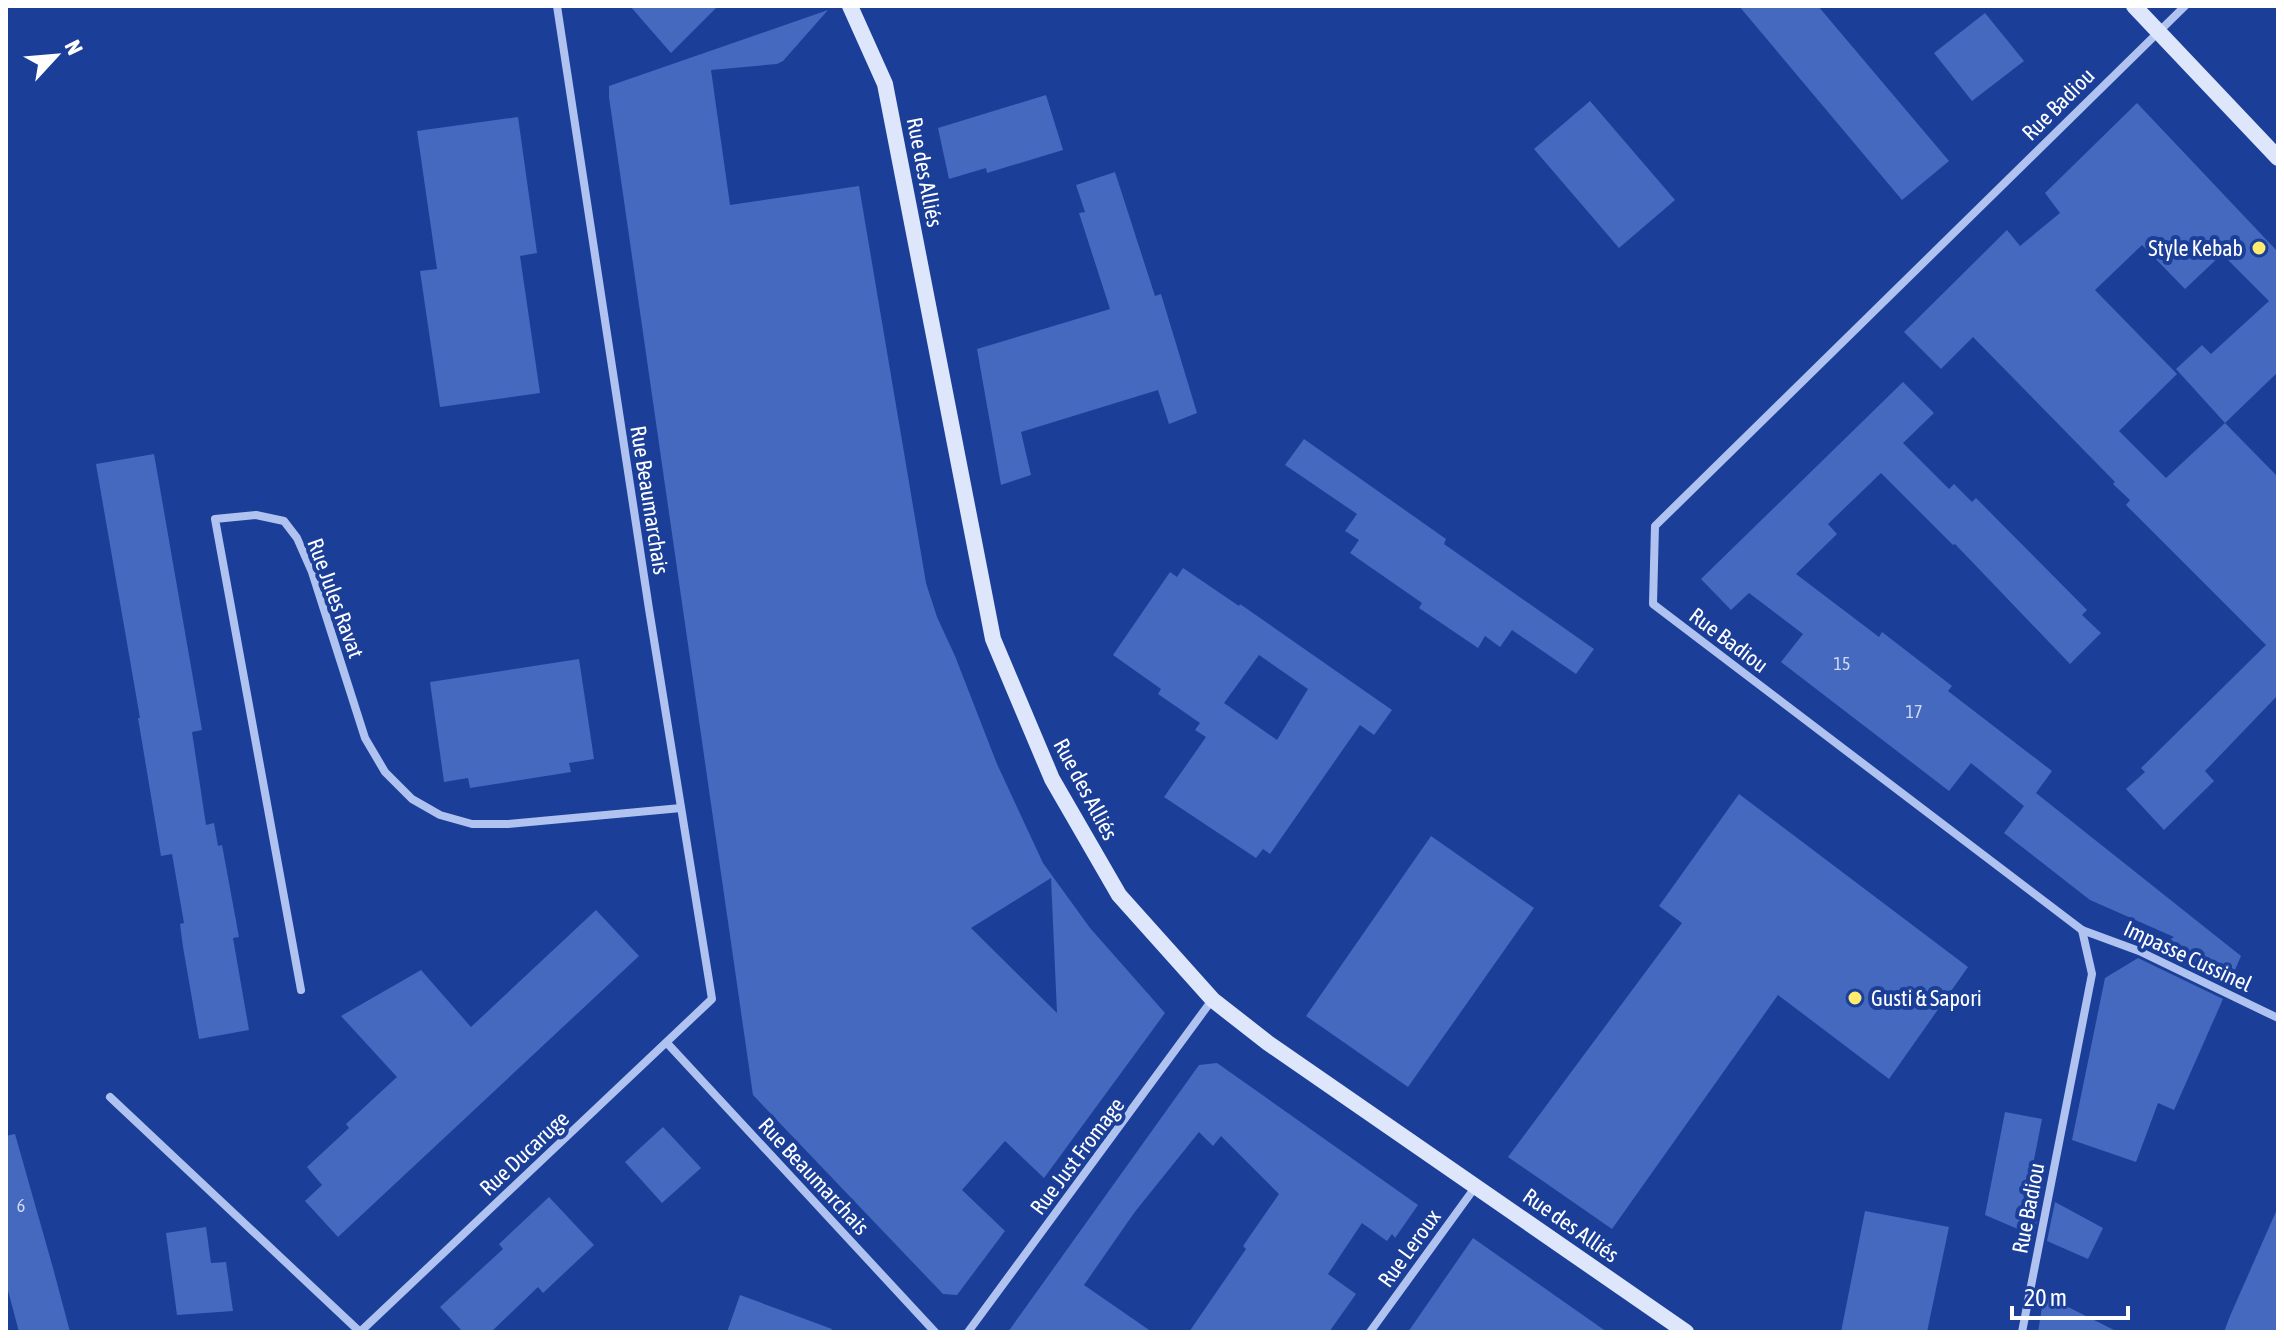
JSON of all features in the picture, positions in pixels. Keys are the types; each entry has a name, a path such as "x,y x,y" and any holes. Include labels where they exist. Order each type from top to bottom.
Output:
{"street":[{"name":"Rue Beaumarchais","path":"557,6 712,999"},
{"name":"Rue des Alliés","path":"850,6 885,84 993,639 1052,779 1119,895 1213,1000 1268,1043 1686,1332"},
{"path":"2134,6 2278,158"},
{"path":"2158,31 2185,6"},
{"name":"Rue Badiou","path":"2022,1332 2092,974 2082,930 1653,604 1655,526 2158,31"},
{"name":"Rue Jules Ravat","path":"301,990 215,519 256,515 284,521 297,538 312,572 365,738 385,772 412,799 440,815 472,824 508,824 681,808"},
{"name":"Impasse Cussinel","path":"2082,930 2139,951 2278,1018"},
{"name":"Rue Ducaruge","path":"110,1097 360,1332 712,999"},
{"name":"Rue Just Fromage","path":"968,1332 1213,1000"},
{"name":"Rue Beaumarchais","path":"667,1043 935,1332"},
{"name":"Rue Leroux","path":"1370,1332 1477,1185"}],"building":[{"path":"630,6 718,6 671,53"},
{"path":"1739,6 1818,6 1949,161 1902,200"},
{"path":"828,10 783,61 711,70 730,205 859,186 926,583 937,617 997,764 1043,863 1090,928 1165,1013 1044,1178 1005,1141 962,1190 1005,1231 957,1295 943,1294 753,1095 609,86","holes":["1051,878 1057,1013 971,928"]},
{"path":"1985,13 2024,61 1972,101 1934,53"},
{"path":"1046,95 1063,150 987,173 986,168 949,179 938,128"},
{"path":"1590,101 1675,200 1619,248 1534,149"},
{"path":"2137,103 2278,252 2278,372 2225,423 2278,477 2278,695 2205,771 2214,781 2164,830 2126,789 2145,772 2141,768 2266,645 2126,505 2130,500 2113,484 2115,482 1973,337 1941,369 1904,332 2007,230 2020,246 2060,213 2045,193","holes":["2142,245 2185,289 2222,254 2269,301 2211,354 2202,345 2176,369 2225,423 2166,478 2119,431 2177,374 2095,290"]},
{"path":"518,117 537,253 520,256 540,393 440,407 420,271 437,269 417,131"},
{"path":"1115,172 1155,296 1161,294 1197,413 1169,424 1158,390 1021,432 1031,475 1001,485 977,349 1110,309 1079,213 1085,212 1076,185"},
{"path":"1903,382 1934,413 1903,443 1949,489 1954,484 1972,502 1976,498 2087,610 2082,615 2101,633 2070,664 1955,544 1881,473 1828,524 1837,534 1796,574 1879,637 1882,632 1952,686 1948,691 2052,771 2036,793 2241,956 2228,986 2153,950 2174,937 2090,900 2004,833 2024,806 1971,763 1949,791 1781,662 1803,634 1749,593 1731,610 1701,579"},
{"path":"1304,439 1446,539 1444,544 1594,649 1576,674 1512,630 1500,647 1485,636 1478,648 1419,608 1422,603 1350,553 1359,540 1345,531 1357,514 1285,465"},
{"path":"154,454 202,730 192,732 206,825 214,823 218,846 222,845 239,937 233,938 249,1030 199,1039 183,947 180,924 184,923 172,854 161,856 96,464"},
{"path":"1183,568 1392,710 1374,735 1360,725 1270,854 1263,849 1256,858 1164,797 1206,737 1195,730 1200,723 1158,694 1161,689 1113,655 1170,572 1177,577","holes":["1259,655 1308,689 1277,740 1224,703"]},
{"path":"579,659 594,759 569,763 571,772 470,788 468,778 444,782 430,682"},
{"path":"1739,794 1968,967 1889,1079 1778,995 1612,1229 1508,1157 1682,923 1659,906"},
{"path":"1431,836 1534,908 1408,1087 1306,1016"},
{"path":"596,910 639,956 338,1237 305,1201 322,1185 307,1167 349,1128 346,1124 397,1077 341,1016 421,970 471,1027"},
{"path":"2138,958 2223,999 2174,1110 2158,1103 2136,1162 2072,1140 2105,978"},
{"path":"1217,1063 1418,1205 1395,1238 1392,1234 1387,1241 1362,1223 1328,1274 1356,1294 1329,1332 1189,1332 1246,1249 1243,1246 1279,1194 1221,1136 1213,1146 1199,1132 1134,1213 1084,1285 1152,1332 1008,1332 1199,1065"},
{"path":"2005,1112 2042,1119 2028,1190 2041,1196 2034,1236 1985,1215"},
{"path":"663,1127 701,1168 662,1203 625,1162"},
{"path":"15,1134 70,1332 19,1332 6,1283 6,1136"},
{"path":"549,1197 594,1245 543,1293 538,1287 491,1332 463,1332 440,1307 503,1249 499,1244"},
{"path":"2055,1202 2103,1228 2088,1259 2047,1241"},
{"path":"2278,1207 2278,1332 2224,1332 2230,1316"},
{"path":"1865,1211 1949,1227 1927,1332 1841,1332"},
{"path":"206,1227 211,1263 226,1262 233,1311 177,1315 166,1233"},
{"path":"1473,1238 1607,1332 1408,1332"},
{"path":"740,1295 832,1329 831,1332 727,1332"},
{"path":"2044,1295 2118,1332 2038,1332"}],"place":[{"name":"Style Kebab","path":"2259,248"},
{"name":"Gusti & Sapori","path":"1855,998"}]}
